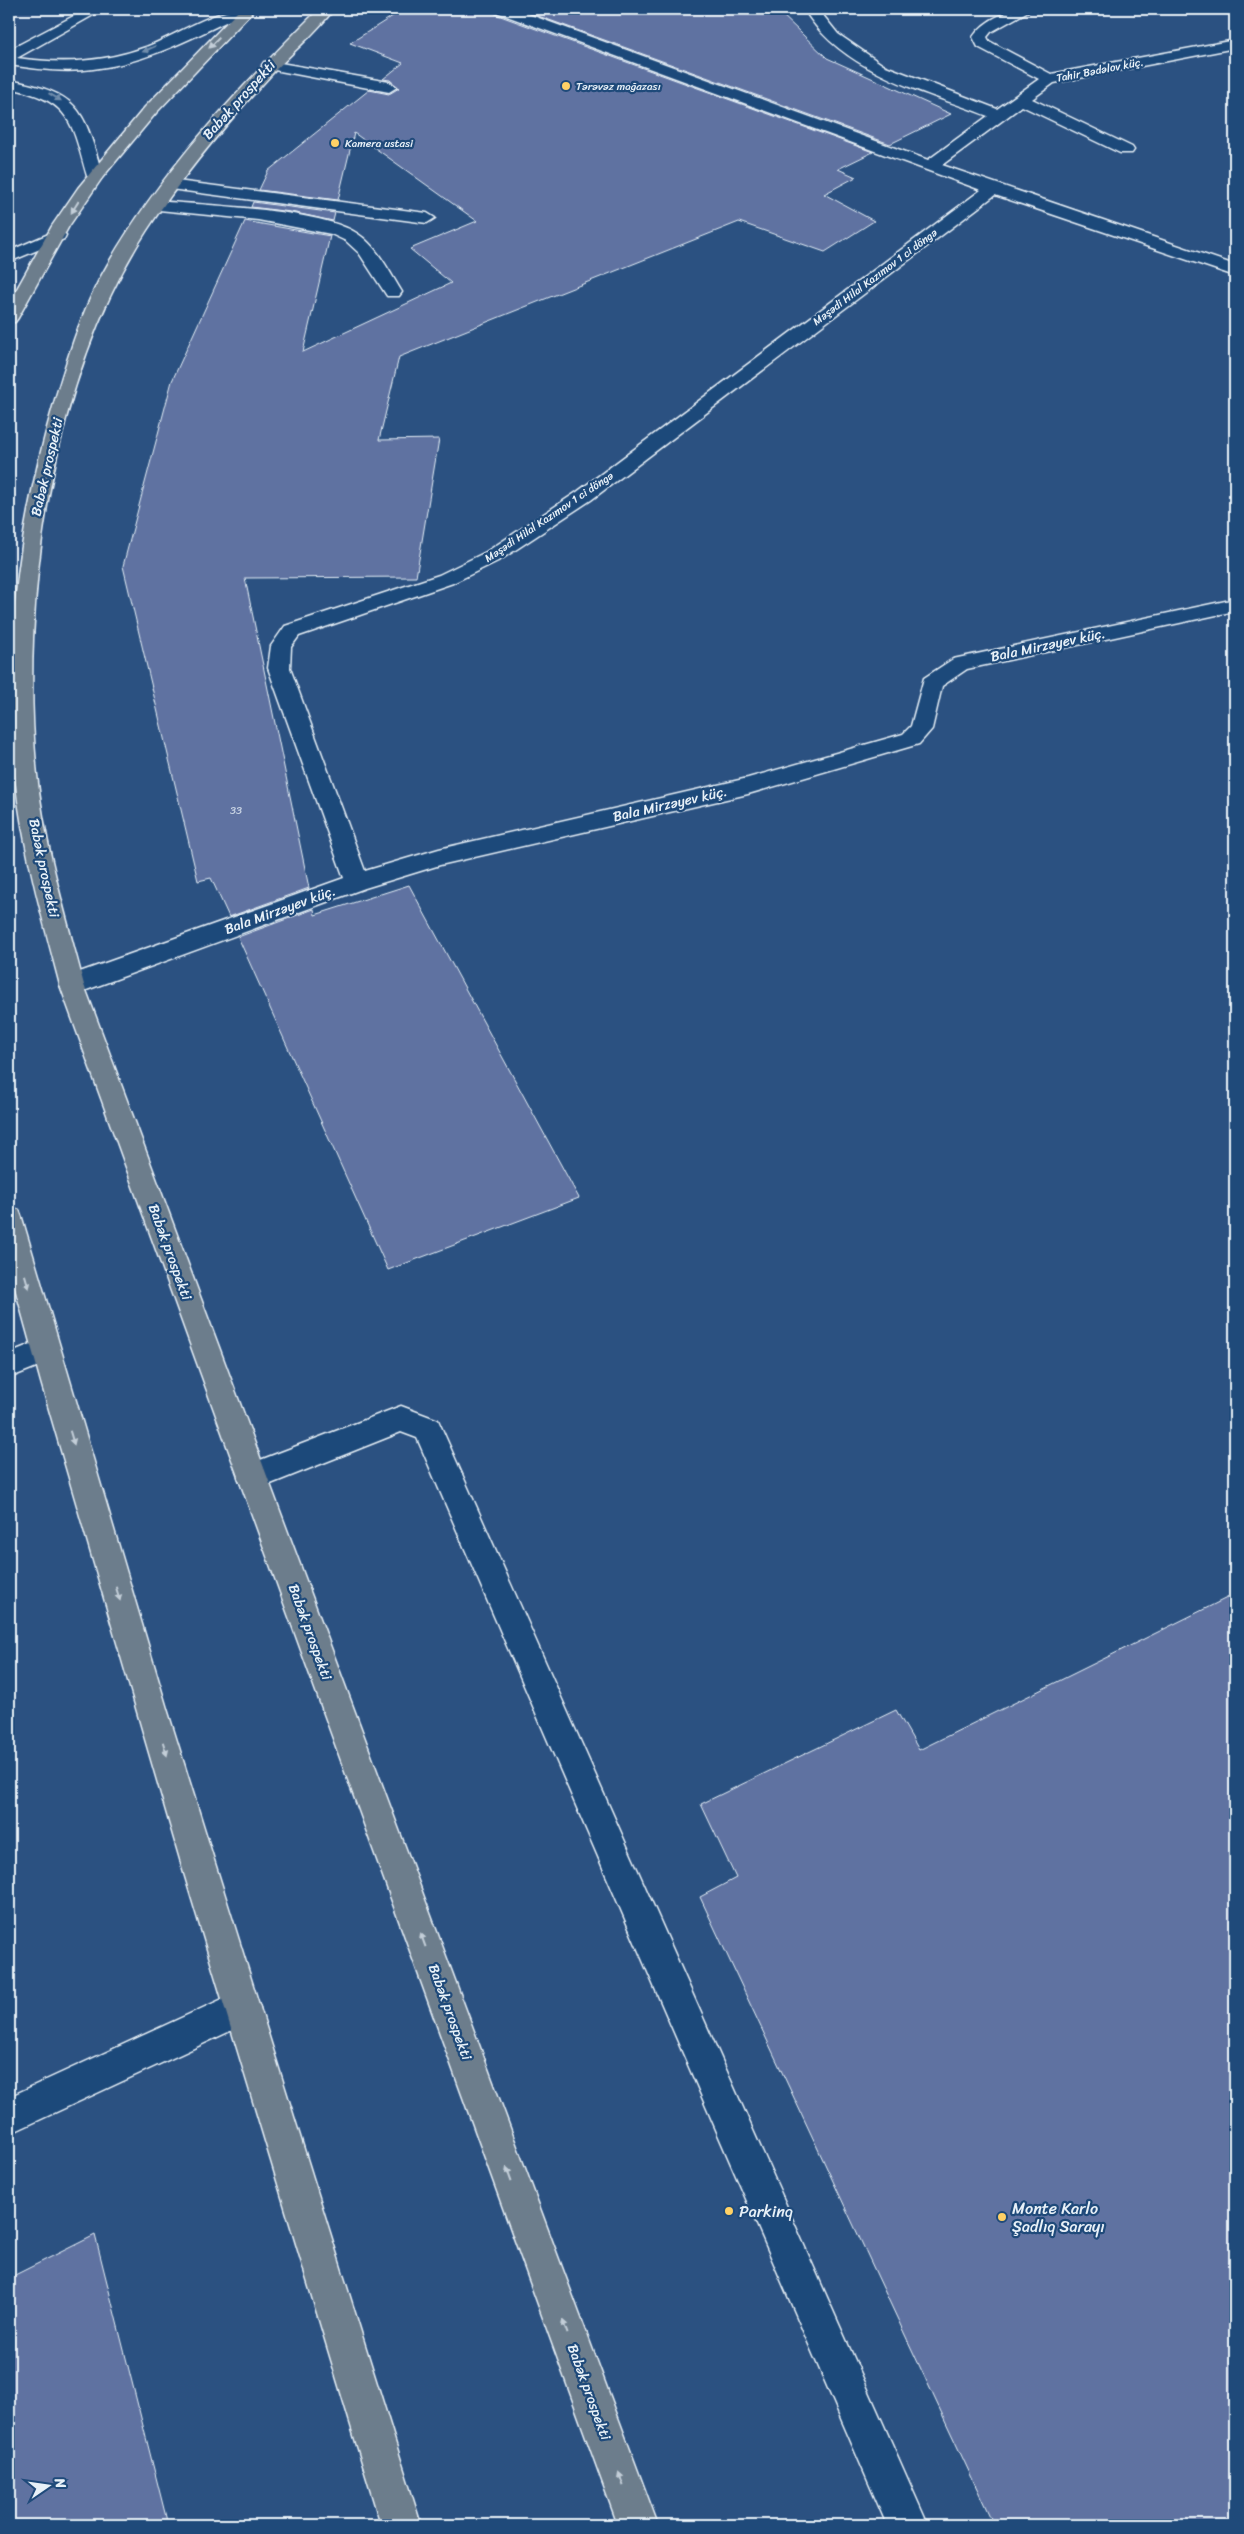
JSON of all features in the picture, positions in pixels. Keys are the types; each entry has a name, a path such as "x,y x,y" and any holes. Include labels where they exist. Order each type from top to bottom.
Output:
{"main road":[{"path":"9,318 95,176 163,94 248,9"},
{"name":"Babək prospekti","path":"327,9 270,65 200,144 162,196 115,269 82,340 55,428 33,528 26,583 20,672 26,776 43,871 72,985 638,2525"},
{"path":"9,1218 46,1350 242,2008 401,2525"}],"street":[{"path":"9,56 97,9"},
{"path":"9,62 68,66 92,65 116,60 138,54 242,9"},
{"path":"501,9 993,189 1235,271"},
{"path":"811,9 833,37 878,68 998,115"},
{"path":"1025,9 986,29 980,37 983,44 1049,80"},
{"name":"Tahir Bədəlov küç.","path":"931,165 1049,80 1235,44"},
{"path":"270,65 389,87"},
{"path":"9,84 47,92 67,104 78,120 95,176"},
{"path":"1022,100 1126,150"},
{"name":"Məşədi Hilal Kazımov 1 ci döngə","path":"357,882 279,668 281,646 292,631 446,579 493,556 584,496 993,189"},
{"path":"162,196 427,218"},
{"path":"162,196 331,228 352,237 374,261 393,292"},
{"path":"9,257 58,235"},
{"name":"Bala Mirzəyev küç.","path":"72,985 357,882 439,857 748,786 911,739 921,729 932,683 960,664 1235,605"},
{"path":"9,1366 46,1350"},
{"path":"253,1477 401,1419 428,1429 908,2525"},
{"path":"9,2116 242,2008"}],"building":[{"path":"404,9 492,9 495,14 873,152 838,169 856,177 824,194 874,221 825,252 739,222 399,357 379,440 439,439 416,577 245,578 309,888 229,917 211,878 198,881 123,566 172,381 245,221 330,236 303,352 451,283 410,249 477,221 354,133 338,200 259,190 268,171 369,90 389,94 399,88 390,80 383,79 403,63 350,43"},
{"path":"519,9 776,9 827,58 951,114 890,144"},
{"path":"253,202 335,213 333,221 291,212 251,207"},
{"path":"409,885 579,1198 388,1270 238,937 314,909 315,915"},
{"path":"1235,1594 1235,2525 994,2525 700,1897 736,1878 701,1804 896,1710 919,1750"},
{"path":"95,2235 168,2525 9,2525 9,2278"}],"place":[{"name":"Tərəvəz mağazası","path":"566,86"},
{"name":"Kamera ustasi","path":"335,143"},
{"name":"Parkinq","path":"729,2211"},
{"name":"Monte Karlo Şadlıq Sarayı","path":"1002,2217"}]}
